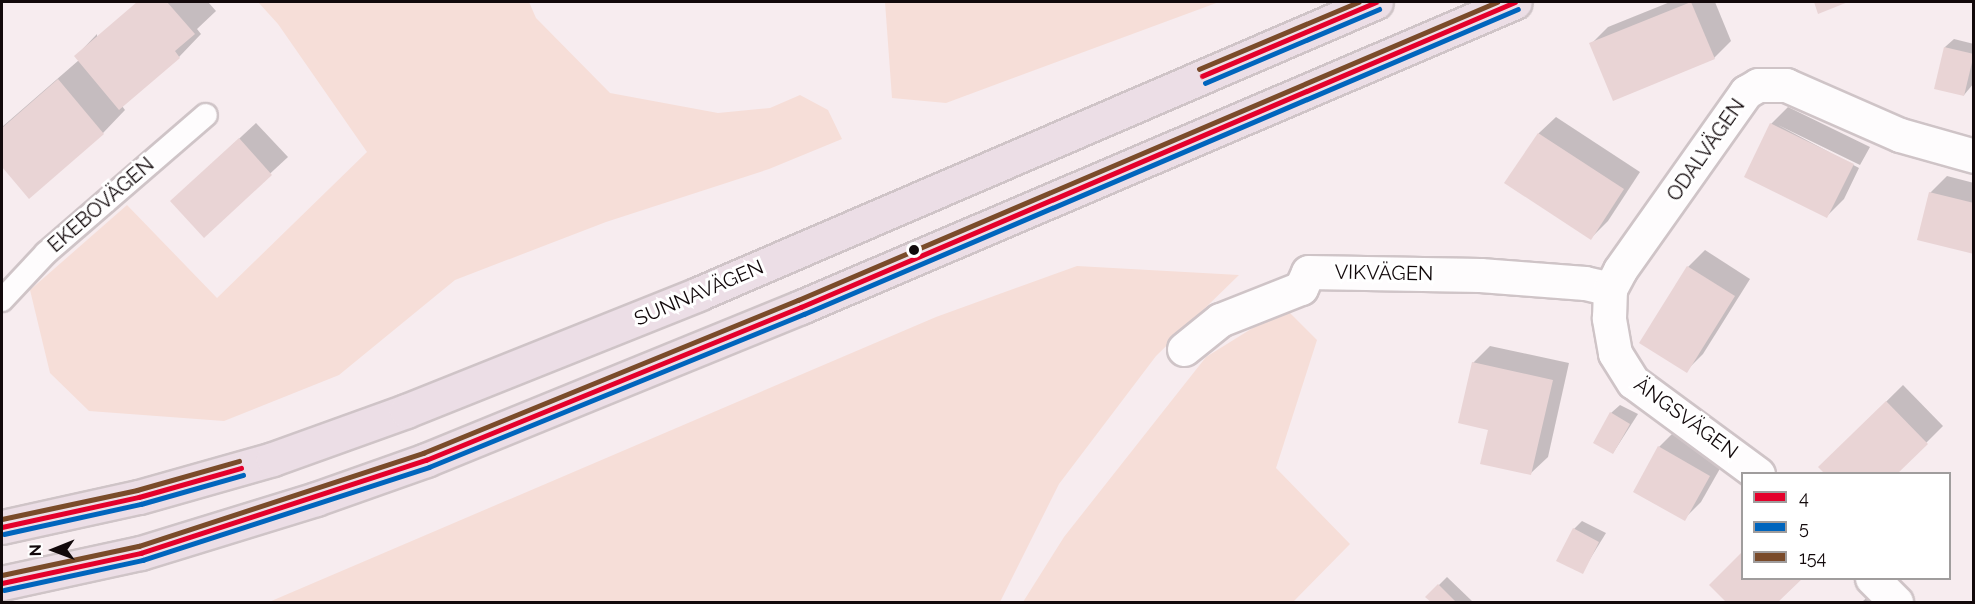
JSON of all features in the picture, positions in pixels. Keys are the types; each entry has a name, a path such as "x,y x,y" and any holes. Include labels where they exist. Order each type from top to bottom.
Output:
{"highway":[{"name":"SUNNAVÄGEN","path":"2,527 139,497 273,459 406,411 698,294 1376,2"},
{"path":"2,582 141,553 316,500 426,460 790,312 1515,2"}],"street":[{"name":"ODALVÄGEN","path":"1610,289 1746,92 1758,85 1786,85 1900,135 1974,156"},
{"name":"VIKVÄGEN","path":"1184,349 1220,320 1301,288 1308,272 1480,275 1585,283 1610,289"},
{"name":"ÄNGSVÄGEN","path":"1610,289 1609,318 1615,353 1633,382 1755,472"},
{"path":"1873,580 1896,603"}],"lane":[{"name":"EKEBOVÄGEN","path":"2,300 46,253 206,115"}],"shaded area":[{"path":"258,2 529,2 536,18 610,93 718,113 770,108 800,95 828,110 842,139 769,169 606,222 455,280 339,375 224,421 89,411 50,373 30,290 127,205 217,298 367,152 278,24"},
{"path":"885,2 1219,2 946,103 892,98"},
{"path":"1077,266 1239,275 1156,356 1059,484 1000,602 269,602 936,317"},
{"path":"1285,308 1317,340 1276,468 1350,544 1293,602 1023,602 1064,537 1206,357"}],"building":[{"path":"137,2 167,2 195,34 175,51 180,58 119,110 74,56"},
{"path":"1691,2 1715,59 1613,101 1589,43"},
{"path":"1814,2 1848,2 1818,14"},
{"path":"1944,47 1974,54 1964,96 1934,89"},
{"path":"58,79 104,134 29,199 2,167 2,128"},
{"path":"1770,123 1854,164 1827,218 1744,177"},
{"path":"1538,133 1624,189 1591,240 1504,183"},
{"path":"239,138 272,175 204,238 170,201"},
{"path":"1929,192 1974,203 1974,254 1917,240"},
{"path":"1687,266 1735,296 1687,373 1639,343"},
{"path":"1472,362 1553,380 1531,475 1480,464 1488,430 1458,423"},
{"path":"1886,401 1928,444 1899,472 1823,472 1818,467"},
{"path":"1610,412 1630,424 1613,454 1593,443"},
{"path":"1658,446 1710,476 1685,521 1633,492"},
{"path":"1573,528 1599,542 1583,574 1556,561"},
{"path":"1741,553 1741,580 1801,580 1778,602 1726,602 1709,585"},
{"path":"1438,584 1456,602 1431,602 1425,597"}],"transit line":[{"name":"154","path":"1199,69 1358,2"},
{"name":"4","path":"1202,76 1376,2"},
{"name":"154","path":"2,575 139,546 423,453 798,300 1497,2"},
{"name":"4","path":"2,583 141,553 426,460 801,307 1515,2"},
{"name":"5","path":"1205,83 1379,9"},
{"name":"5","path":"4,590 143,560 429,467 804,314 1518,9"},
{"name":"154","path":"2,519 137,490 239,461"},
{"name":"4","path":"2,527 139,497 241,468"},
{"name":"5","path":"4,534 141,504 243,475"}]}
